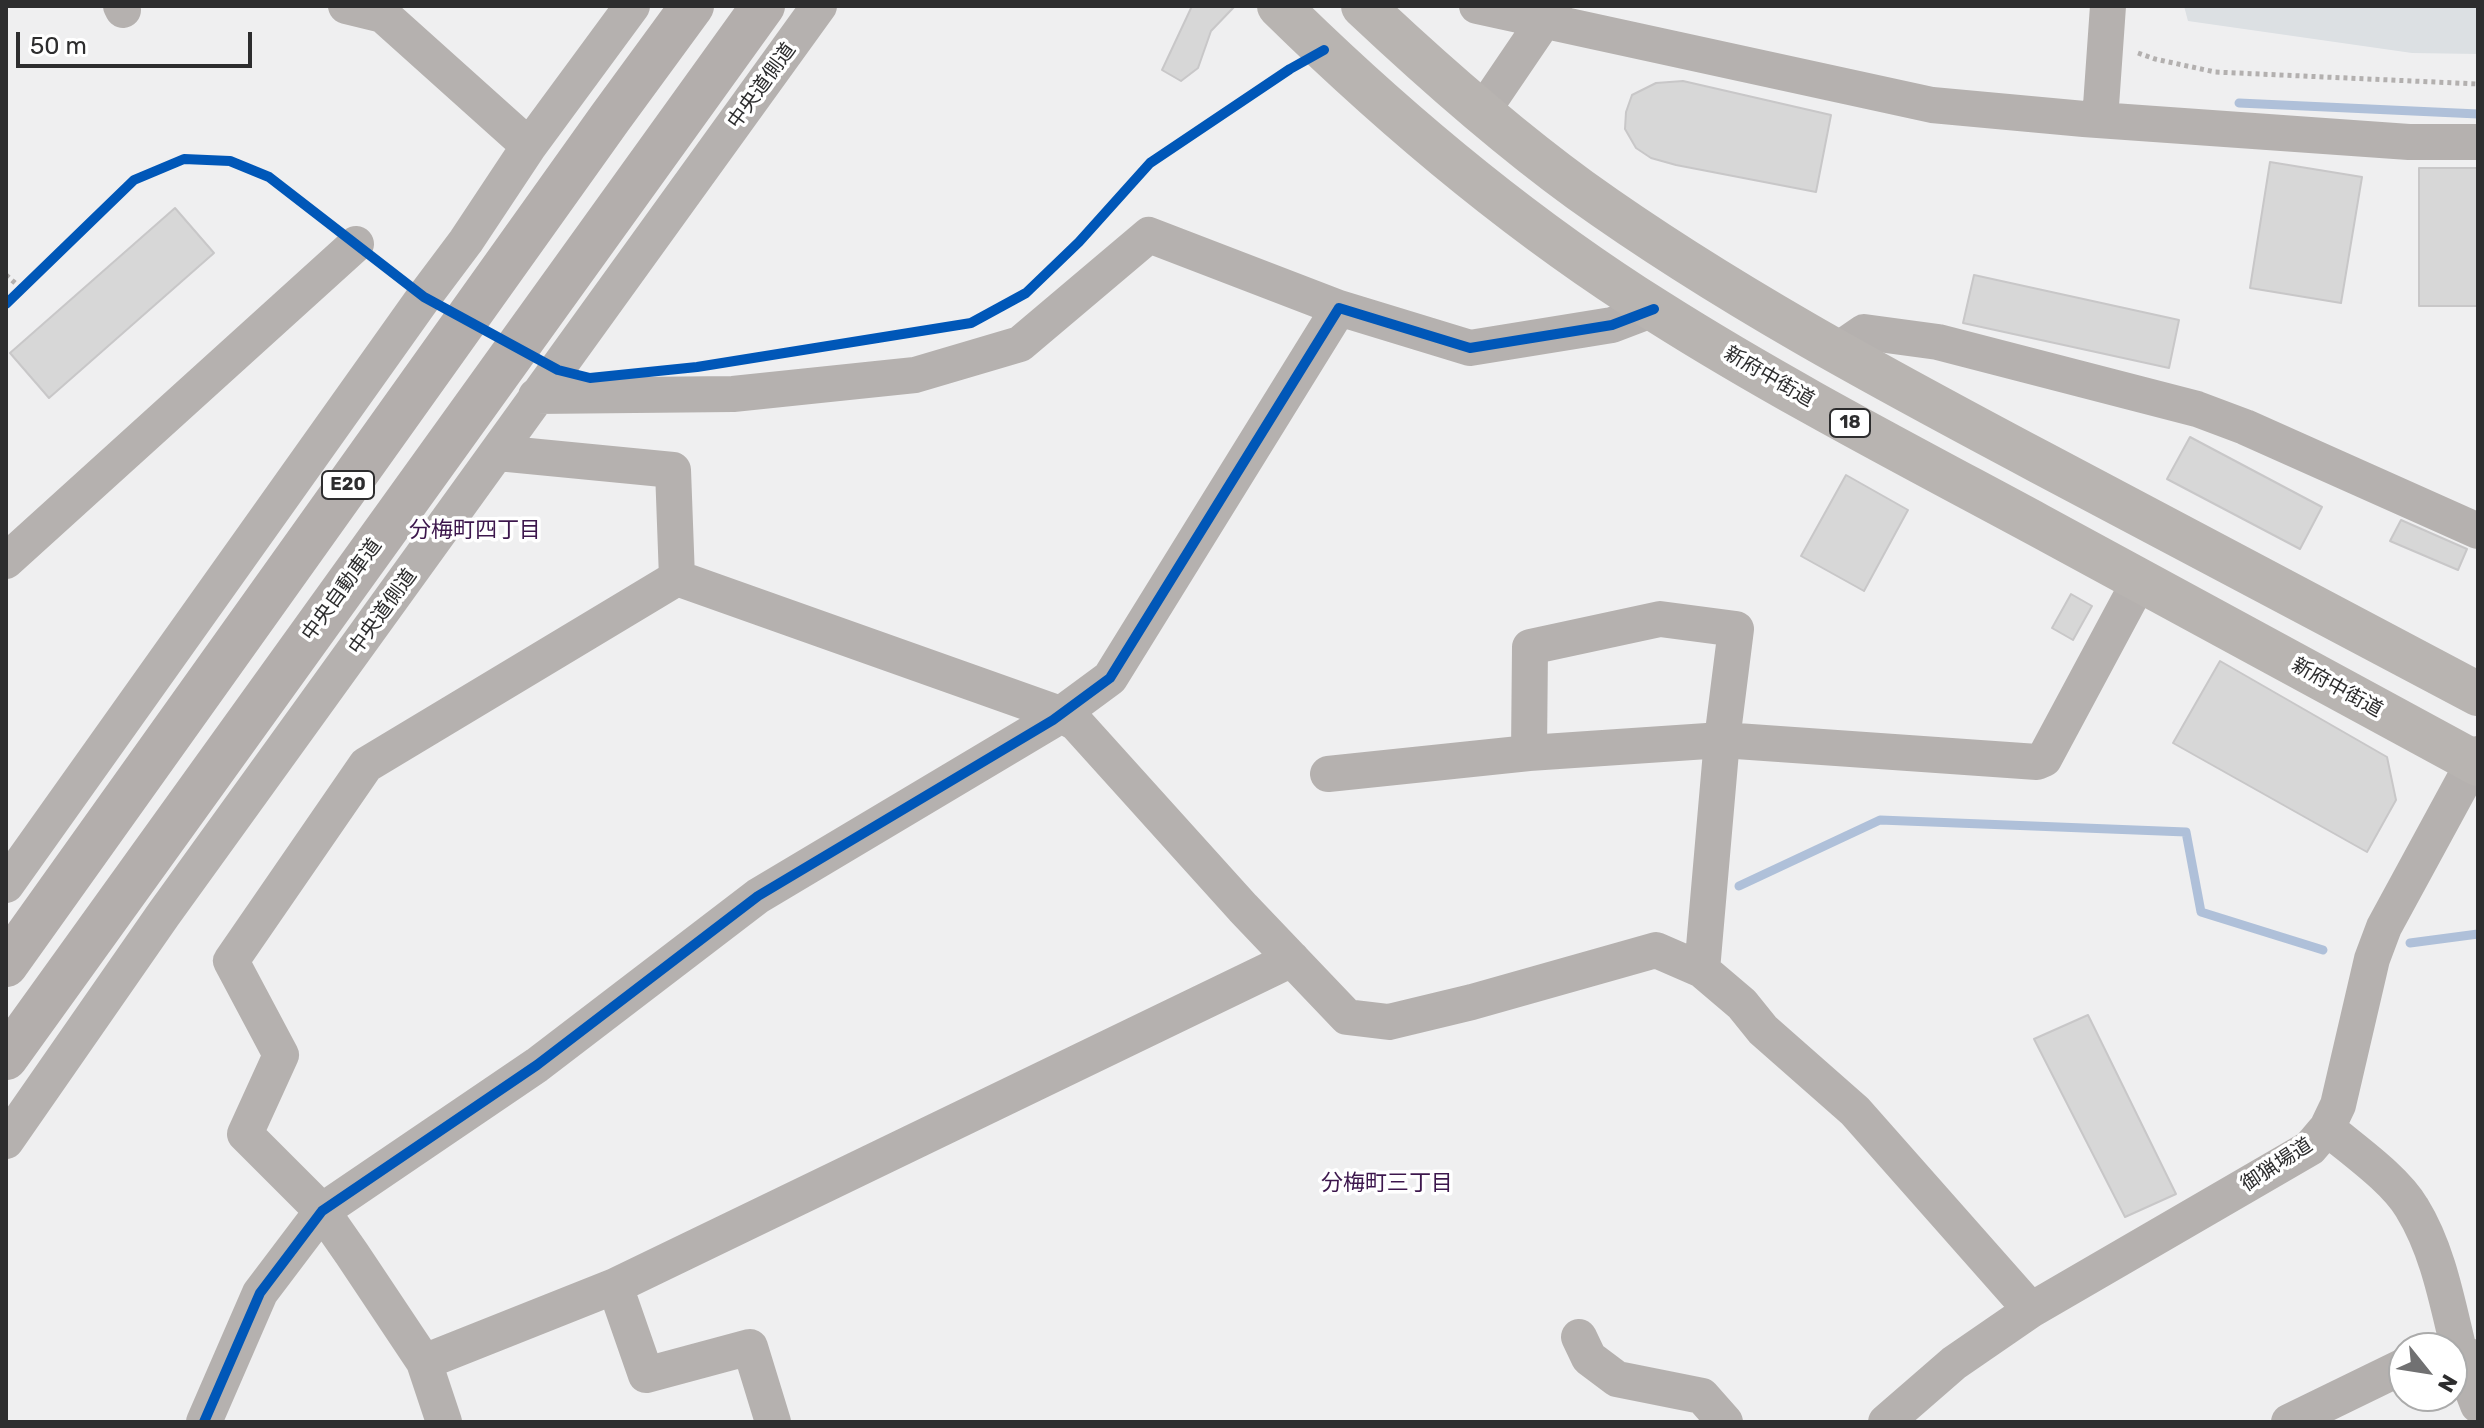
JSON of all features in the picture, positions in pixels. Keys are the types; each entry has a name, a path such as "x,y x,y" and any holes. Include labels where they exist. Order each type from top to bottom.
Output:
{"highway":[{"name":"E20","path":"6,965 692,6"},
{"name":"中央自動車道","path":"6,1058 763,6"}],"main road":[{"name":"新府中街道","path":"1279,6 1349,74 1460,168 1552,238 1654,309 1750,367 2477,760"},
{"path":"1373,9 1482,112 1577,188 1753,304 1835,352 2478,694"}],"street":[{"path":"346,6 383,15 529,146"},
{"path":"6,885 466,241 529,146 632,6"},
{"name":"中央道側道","path":"6,1141 163,915 819,6"},
{"path":"1477,6 1549,14 1932,105 2409,142 2478,142"},
{"path":"1482,112 1549,14"},
{"path":"2100,120 2107,23"},
{"path":"536,396 733,394 915,375 1020,344 1149,235 1339,308 1470,348 1612,325 1654,309"},
{"path":"6,561 356,244"},
{"path":"204,1422 260,1293 322,1211 537,1065 758,896 1060,714 1110,678 1339,308"},
{"path":"1835,352 1864,332 1938,342 2197,409 2245,427 2478,531"},
{"path":"498,453 673,470 677,578"},
{"path":"677,578 1060,714 1076,723 1347,1017 1389,1022 1656,950 1702,970 1742,1004 1763,1030 1855,1111 2031,1310"},
{"path":"444,1422 424,1362 322,1211 245,1134 281,1055 231,961 366,765 677,578"},
{"path":"1328,774 1529,753 1722,740 2037,762 2044,759 2140,580"},
{"path":"1529,753 1530,647 1660,619 1736,629 1722,740 1702,970"},
{"name":"御猟場道","path":"1886,1422 1954,1363 2031,1310 2310,1148 2327,1128 2338,1105 2372,959 2384,927 2477,760"},
{"path":"424,1362 615,1286 1292,959"},
{"path":"2327,1128 2386,1179 2411,1206 2430,1243 2455,1332"},
{"path":"615,1286 646,1375 750,1347 773,1422"},
{"path":"1579,1337 1589,1358 1617,1379 1702,1396 1725,1422"},
{"path":"2289,1422 2388,1374"},
{"path":"2468,1375 2478,1405"}],"path":[{"path":"2107,23 2155,59 2215,72 2478,84"},
{"path":"6,275 18,293 34,278"}],"shaded area":[{"path":"2184,6 2478,6 2478,54 2412,53 2188,21"}],"building":[{"path":"1192,6 1235,6 1211,31 1198,68 1181,81 1162,70"},
{"path":"1683,81 1831,115 1816,192 1676,165 1651,158 1636,148 1625,129 1626,112 1632,95 1656,83"},
{"path":"2270,162 2362,177 2341,303 2250,288"},
{"path":"2419,168 2478,168 2478,306 2419,306"},
{"path":"175,208 214,253 49,398 10,353"},
{"path":"1974,275 2179,320 2169,368 1963,323"},
{"path":"2190,437 2322,507 2300,549 2167,479"},
{"path":"1846,475 1908,510 1864,591 1801,556"},
{"path":"2401,520 2467,549 2458,570 2390,541"},
{"path":"2071,594 2092,606 2073,640 2052,628"},
{"path":"2220,661 2387,757 2396,800 2367,852 2173,743"},
{"path":"2088,1015 2176,1194 2125,1217 2034,1039"}],"waterway":[{"path":"2239,103 2478,114"},
{"path":"1739,886 1880,820 2186,832 2201,912 2323,950"},
{"path":"2410,943 2478,934"}],"cycle path":[{"path":"6,304 134,180 184,159 230,161 269,177 424,297 558,370 590,378 697,367 971,323 1026,293 1079,242 1150,163 1290,69 1324,50"},
{"path":"204,1422 260,1293 322,1211 537,1065 758,896 1053,720 1110,678 1339,308 1470,348 1612,325 1654,309"}],"district":[{"name":"分梅町四丁目","path":"475,531"},
{"name":"分梅町三丁目","path":"1387,1184"}]}
